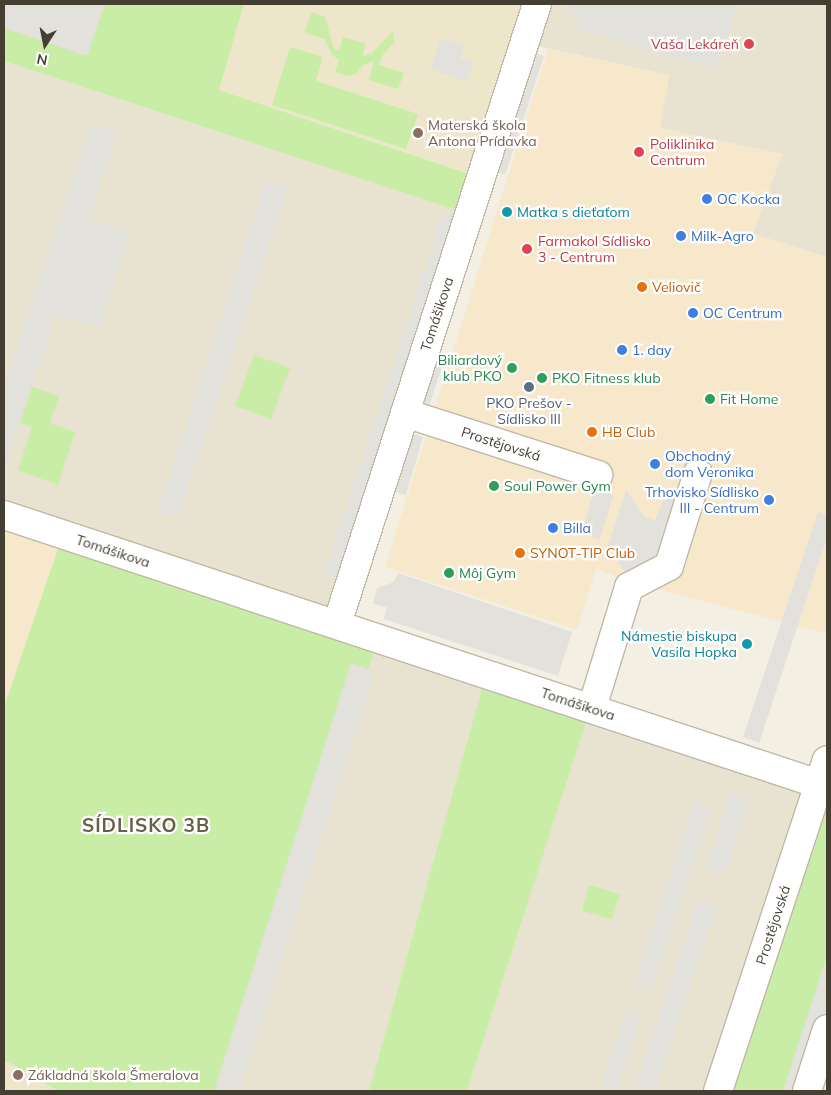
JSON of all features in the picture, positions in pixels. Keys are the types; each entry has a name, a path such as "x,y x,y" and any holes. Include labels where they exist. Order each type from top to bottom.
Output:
{"street":[{"name":"Tomášikova","path":"337,624 537,4"},
{"name":"Prostějovská","path":"405,414 598,475"},
{"path":"592,708 629,587 669,566 698,474"},
{"name":"Tomášikova","path":"4,516 592,708 823,772"},
{"name":"Prostějovská","path":"718,1091 823,772"},
{"path":"807,1091 827,1029"}],"shaded area":[{"path":"4,4 105,4 87,56 4,28"},
{"name":"Materská škola Antona Prídavka","path":"244,4 533,4 475,176 219,90"},
{"path":"532,4 827,4 827,257 753,234 782,154 659,128 669,75 519,42"},
{"path":"570,4 738,4 716,70 575,28 579,16 567,12"},
{"path":"441,38 465,45 460,58 473,62 467,82 430,69"},
{"path":"548,49 669,75 660,128 782,154 753,234 827,257 827,634 631,582 596,569 577,630 385,567"},
{"path":"531,52 544,56 505,175 493,171"},
{"path":"4,61 462,212 325,620 4,519"},
{"path":"91,124 117,132 89,219 130,233 99,328 56,314 4,470 4,388"},
{"path":"266,180 288,188 177,519 158,512"},
{"path":"444,212 467,220 400,429 423,437 406,495 381,487 350,582 324,574"},
{"path":"427,355 444,360 427,413 410,408"},
{"path":"597,481 613,496 600,539 581,534"},
{"path":"626,490 644,516 655,521 665,496 685,503 665,564 631,582 608,546"},
{"path":"818,512 827,515 827,537 759,743 743,737"},
{"path":"4,519 62,537 4,707"},
{"path":"398,573 572,632 558,676 384,619 387,607 373,604 377,588 394,582"},
{"path":"379,638 486,674 369,1091 223,1091"},
{"path":"351,663 375,671 239,1091 214,1091"},
{"path":"590,710 814,785 721,1091 467,1091"},
{"path":"731,791 750,797 725,874 706,868"},
{"path":"694,802 711,808 651,990 634,985"},
{"path":"698,900 717,906 655,1091 634,1091"},
{"path":"827,956 827,1029 807,1091 783,1091"},
{"path":"627,1008 642,1013 616,1091 599,1091"},
{"name":"Základná škola Šmeralova","path":"4,1060 59,1091 4,1091"}],"green space":[{"path":"4,4 244,4 219,90 475,176 462,212 4,61"},
{"path":"311,12 325,17 334,49 339,51 343,37 365,43 363,56 372,53 393,31 394,43 383,54 379,65 404,73 398,89 369,80 374,61 363,65 357,73 350,76 335,72 339,60 332,55 325,39 305,33"},
{"path":"290,47 323,57 316,81 418,114 406,149 272,105"},
{"path":"254,355 290,368 271,419 235,406"},
{"path":"32,387 59,396 50,423 75,432 58,485 18,470 32,427 20,423"},
{"path":"62,537 379,638 223,1091 59,1091 4,1060 4,707"},
{"path":"486,674 590,710 467,1091 369,1091"},
{"path":"827,747 827,995 796,1091 721,1091"},
{"path":"589,885 620,894 612,919 582,911"}],"place":[{"name":"Vaša Lekáreň","path":"749,44"},
{"name":"Materská škola Antona Prídavka","path":"418,133"},
{"name":"Poliklinika Centrum","path":"639,152"},
{"name":"OC Kocka","path":"707,199"},
{"name":"Matka s dieťaťom","path":"507,212"},
{"name":"Milk-Agro","path":"681,236"},
{"name":"Farmakol Sídlisko 3 - Centrum","path":"527,249"},
{"name":"Veliovič","path":"642,287"},
{"name":"OC Centrum","path":"693,313"},
{"name":"1. day","path":"622,350"},
{"name":"Biliardový klub PKO","path":"512,368"},
{"name":"PKO Fitness klub","path":"542,378"},
{"name":"PKO Prešov - Sídlisko III","path":"529,387"},
{"name":"Fit Home","path":"710,399"},
{"name":"HB Club","path":"592,432"},
{"name":"Obchodný dom Veronika","path":"655,464"},
{"name":"Soul Power Gym","path":"494,486"},
{"name":"Trhovisko Sídlisko III - Centrum","path":"769,500"},
{"name":"Billa","path":"553,528"},
{"name":"SYNOT-TIP Club","path":"520,553"},
{"name":"Môj Gym","path":"449,573"},
{"name":"Námestie biskupa Vasiľa Hopka","path":"747,644"},
{"name":"Základná škola Šmeralova","path":"18,1075"}],"district":[{"name":"SÍDLISKO 3B","path":"146,826"}]}
